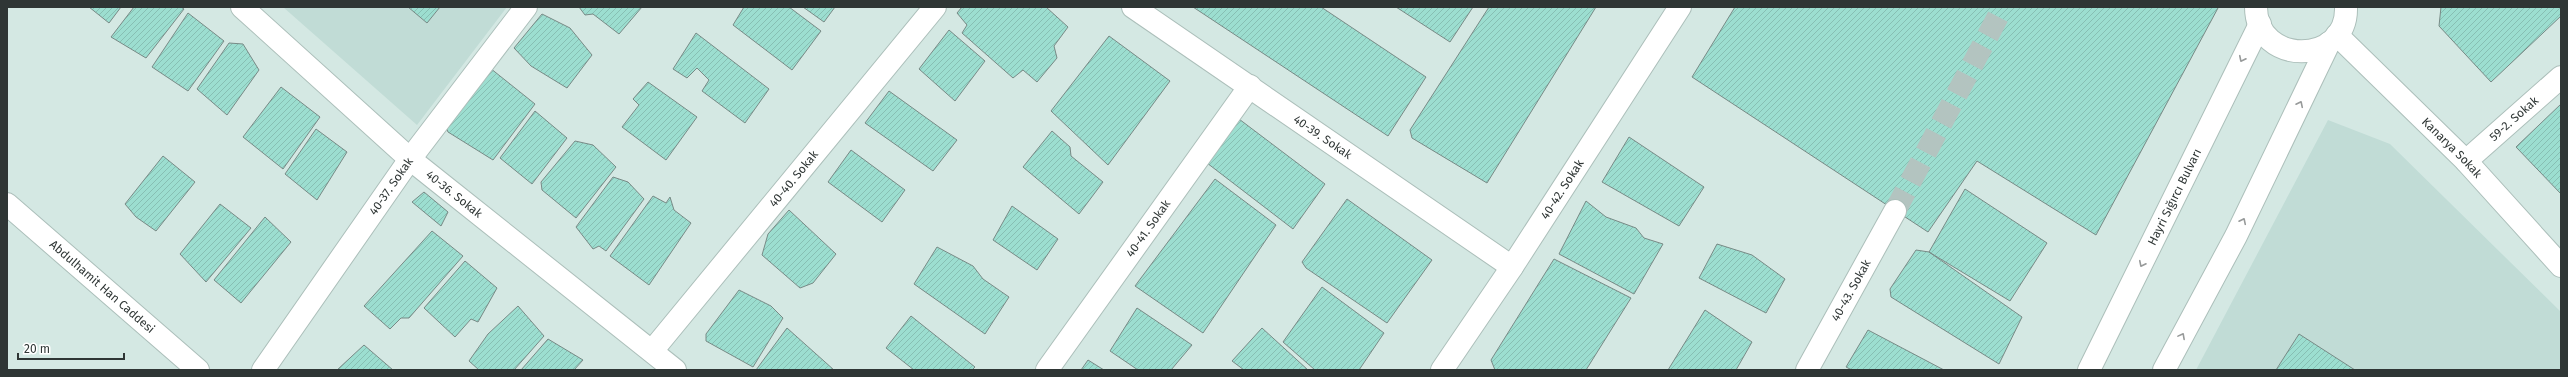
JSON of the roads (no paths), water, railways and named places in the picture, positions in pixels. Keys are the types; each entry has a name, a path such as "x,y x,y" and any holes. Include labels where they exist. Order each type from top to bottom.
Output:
{"street":[{"name":"40-36. Sokak","path":"242,7 410,159 674,370"},
{"name":"40-37. Sokak","path":"263,370 410,159 526,7"},
{"name":"40-40. Sokak","path":"652,351 935,7"},
{"name":"40-39. Sokak","path":"1133,7 1512,267"},
{"name":"40-42. Sokak","path":"1442,370 1512,267 1680,7"},
{"path":"2164,370 2236,236 2333,39 2342,26 2346,7"},
{"path":"2258,16 2272,42 2291,51 2312,51 2333,39"},
{"name":"Hayri Sığırcı Bulvarı","path":"2089,370 2258,16"},
{"name":"Kanarya Sokak","path":"2333,39 2466,162 2561,266"},
{"name":"59-2. Sokak","path":"2466,162 2561,77"},
{"name":"40-41. Sokak","path":"1047,370 1250,86"},
{"name":"Abdulhamit Han Caddesi","path":"7,204 198,370"},
{"name":"40-43. Sokak","path":"1807,370 1895,211"}],"tunnel":[{"path":"1895,211 2003,7"}]}
